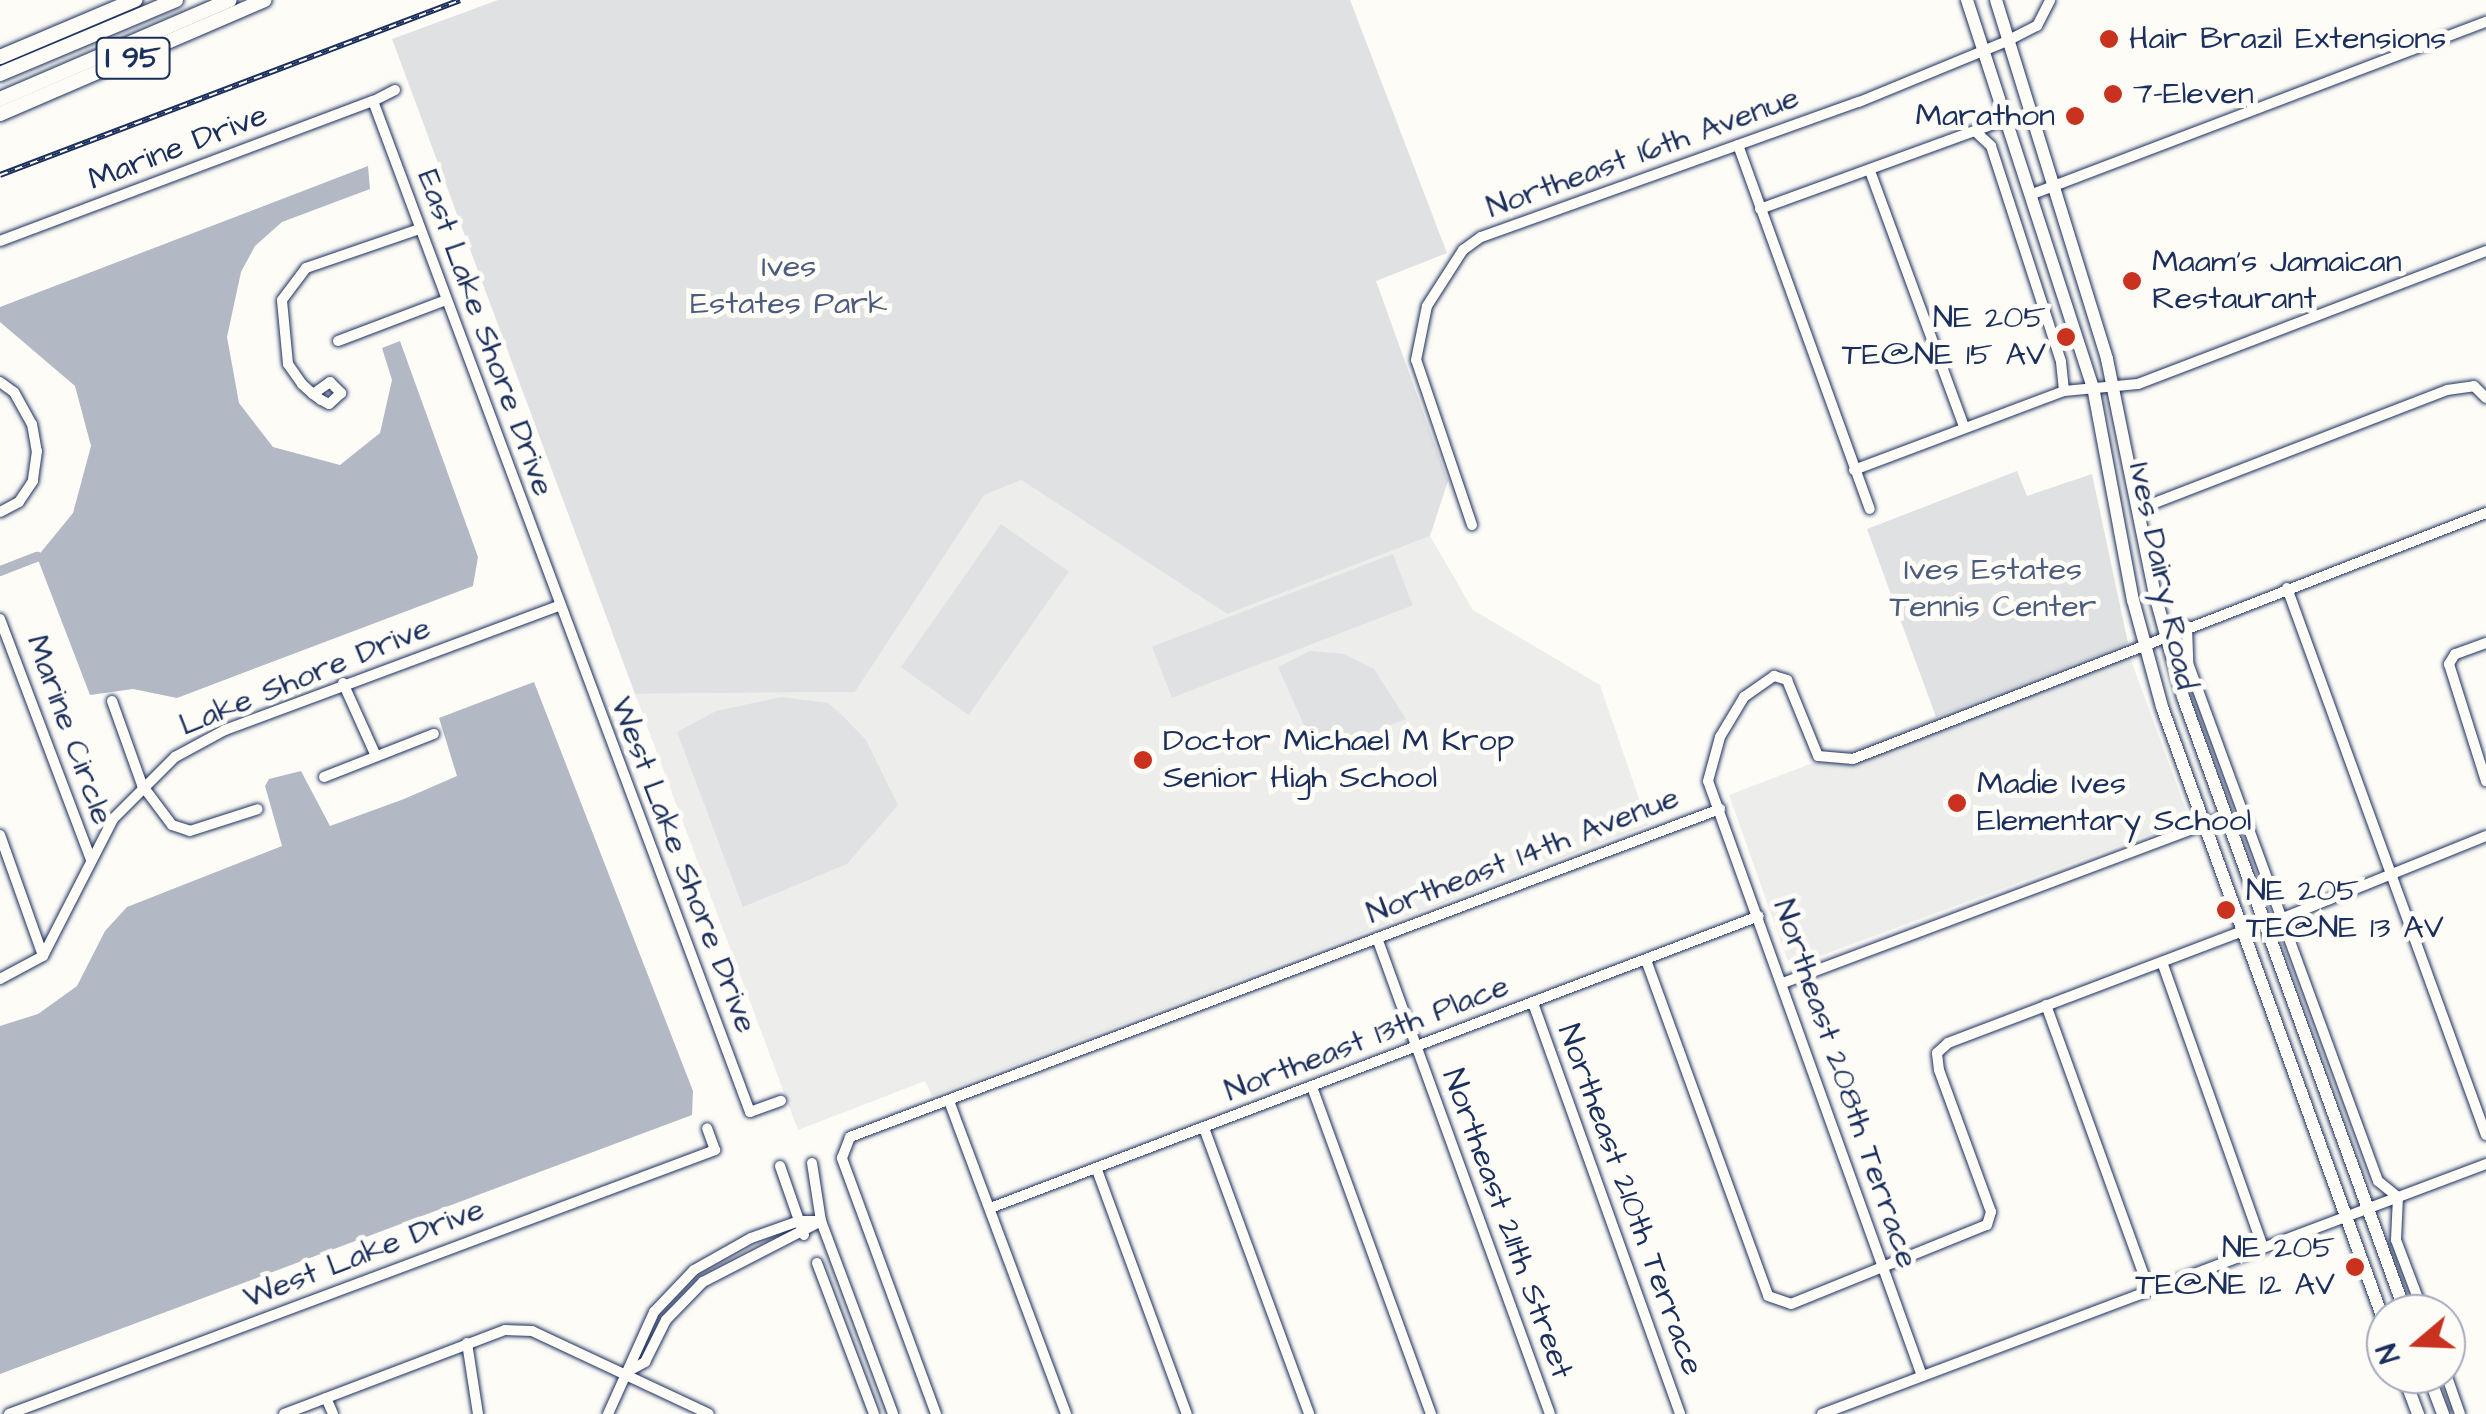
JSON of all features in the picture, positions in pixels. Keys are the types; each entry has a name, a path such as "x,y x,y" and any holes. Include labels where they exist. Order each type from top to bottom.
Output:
{"highway":[{"name":"I 95","path":"0,56 136,0"},
{"path":"0,74 176,0"},
{"path":"0,98 230,0"},
{"name":"I 95","path":"0,114 266,0"}],"main road":[{"name":"Ives Dairy Road","path":"1967,0 2093,387 2143,644 2204,825 2374,1294"},
{"name":"Ives Dairy Road","path":"1996,0 2112,386 2165,635 2225,817 2399,1294"}],"street":[{"name":"Northeast 16th Avenue","path":"1472,526 1416,360 1427,306 1448,264 1481,237 1738,145 2007,41 2037,26 2050,0"},
{"path":"2030,195 2486,22"},
{"path":"373,101 395,90"},
{"name":"East Lake Shore Drive","path":"373,101 558,606"},
{"name":"Marine Drive","path":"0,241 373,101"},
{"path":"1760,210 2005,120"},
{"path":"1975,131 1991,146 2060,362 2064,391"},
{"path":"1738,145 1870,509"},
{"path":"1870,171 1964,427"},
{"path":"313,394 288,364 282,300 306,268 419,228"},
{"path":"1854,470 2064,391 2138,384 2486,252"},
{"path":"338,341 446,300"},
{"path":"2140,510 2447,390 2474,386 2486,398"},
{"path":"0,512 26,492 37,452 32,424 3,387"},
{"name":"Northeast 14th Avenue","path":"936,1414 842,1158 844,1145 861,1131 1720,809 1708,781 1720,738 1744,697 1774,676 1794,689 1818,756 1853,759 2486,513"},
{"path":"2287,588 2486,1135"},
{"name":"Lake Shore Drive","path":"42,956 91,860 142,786 175,757 224,730 343,683 558,606"},
{"name":"West Lake Shore Drive","path":"558,606 750,1112 780,1101"},
{"name":"Marine Circle","path":"0,619 91,860"},
{"path":"2187,626 2188,663 2378,1181 2398,1197"},
{"path":"2486,643 2455,654 2451,683 2486,781"},
{"path":"343,683 376,756"},
{"path":"112,701 142,786 172,825 190,832 258,808"},
{"path":"324,776 434,734"},
{"name":"Northeast 208th Terrace","path":"1720,809 1922,1376"},
{"path":"1783,983 2225,817"},
{"path":"0,835 42,956 0,978"},
{"path":"2283,918 2486,836"},
{"name":"Northeast 13th Place","path":"992,1208 1759,916"},
{"path":"1646,960 1768,1296 1791,1304 1973,1235 1991,1212 1939,1070 1937,1053 1948,1043 2243,931"},
{"name":"Northeast 211th Street","path":"1377,938 1550,1414"},
{"path":"2162,962 2262,1245"},
{"name":"Northeast 210th Terrace","path":"1533,1003 1680,1414"},
{"path":"2046,1005 2148,1289"},
{"path":"1312,1087 1431,1414"},
{"path":"949,1101 1066,1414"},
{"name":"West Lake Drive","path":"9,1414 715,1150 707,1128"},
{"path":"1204,1128 1309,1414"},
{"path":"812,1163 821,1221 893,1414"},
{"path":"1822,1414 2262,1245 2486,1164"},
{"path":"780,1166 804,1234"},
{"path":"1097,1170 1188,1414"},
{"path":"2398,1197 2396,1240 2416,1294"},
{"path":"608,1414 654,1312 694,1270 799,1220 821,1221"},
{"path":"627,1372 644,1362 666,1320 703,1282 804,1234 821,1221"},
{"path":"817,1263 874,1414"},
{"path":"284,1414 506,1330 532,1331 627,1372 709,1414"},
{"path":"468,1344 478,1414"},
{"path":"326,1398 333,1414"}],"shaded area":[{"path":"368,166 370,189 282,222 255,246 241,272 227,337 239,403 273,447 340,465 380,433 392,380 382,348 400,341 478,557 473,586 177,698 133,689 90,695 37,557 73,513 91,446 75,386 0,322 0,307"},
{"name":"Doctor Michael M Krop Senior High School","path":"1021,480 1227,614 1430,536 1473,610 1600,685 1648,825 932,1096 925,1081 798,1130 635,694 855,692 984,494"},
{"name":"Madie Ives Elementary School","path":"2125,644 2186,810 2180,823 1798,964 1787,959 1729,795"},
{"path":"534,682 693,1091 692,1115 0,1374 0,1026 38,1014 77,986 105,931 127,907 282,846 265,786 269,779 301,771 330,826 404,799 457,776 439,718"}],"green space":[{"name":"Ives Estates Park","path":"498,0 1350,0 1447,253 1376,281 1448,481 1430,536 1227,614 1021,480 984,495 855,692 635,694 392,39"},
{"name":"Ives Estates Tennis Center","path":"2017,471 2027,496 2092,474 2128,643 1936,717 1867,529"},
{"path":"1001,524 1069,572 969,715 901,667"},
{"path":"1393,554 1413,605 1172,698 1152,646"},
{"path":"1310,651 1344,654 1374,669 1406,719 1350,741 1313,745 1278,667"},
{"path":"782,697 828,703 844,717 866,740 898,805 847,864 743,907 677,732 716,711"}],"waterway":[{"path":"0,571 37,557"}],"railway":[{"path":"0,175 460,0"}],"place":[{"name":"Hair Brazil Extensions","path":"2109,39"},
{"name":"7-Eleven","path":"2113,94"},
{"name":"Marathon","path":"2075,116"},
{"name":"Maam's Jamaican Restaurant","path":"2132,281"},
{"name":"NE 205 TE@NE 15 AV","path":"2066,337"},
{"name":"Doctor Michael M Krop Senior High School","path":"1143,760"},
{"name":"Madie Ives Elementary School","path":"1957,803"},
{"name":"NE 205 TE@NE 13 AV","path":"2226,910"},
{"name":"NE 205 TE@NE 12 AV","path":"2355,1267"}]}
